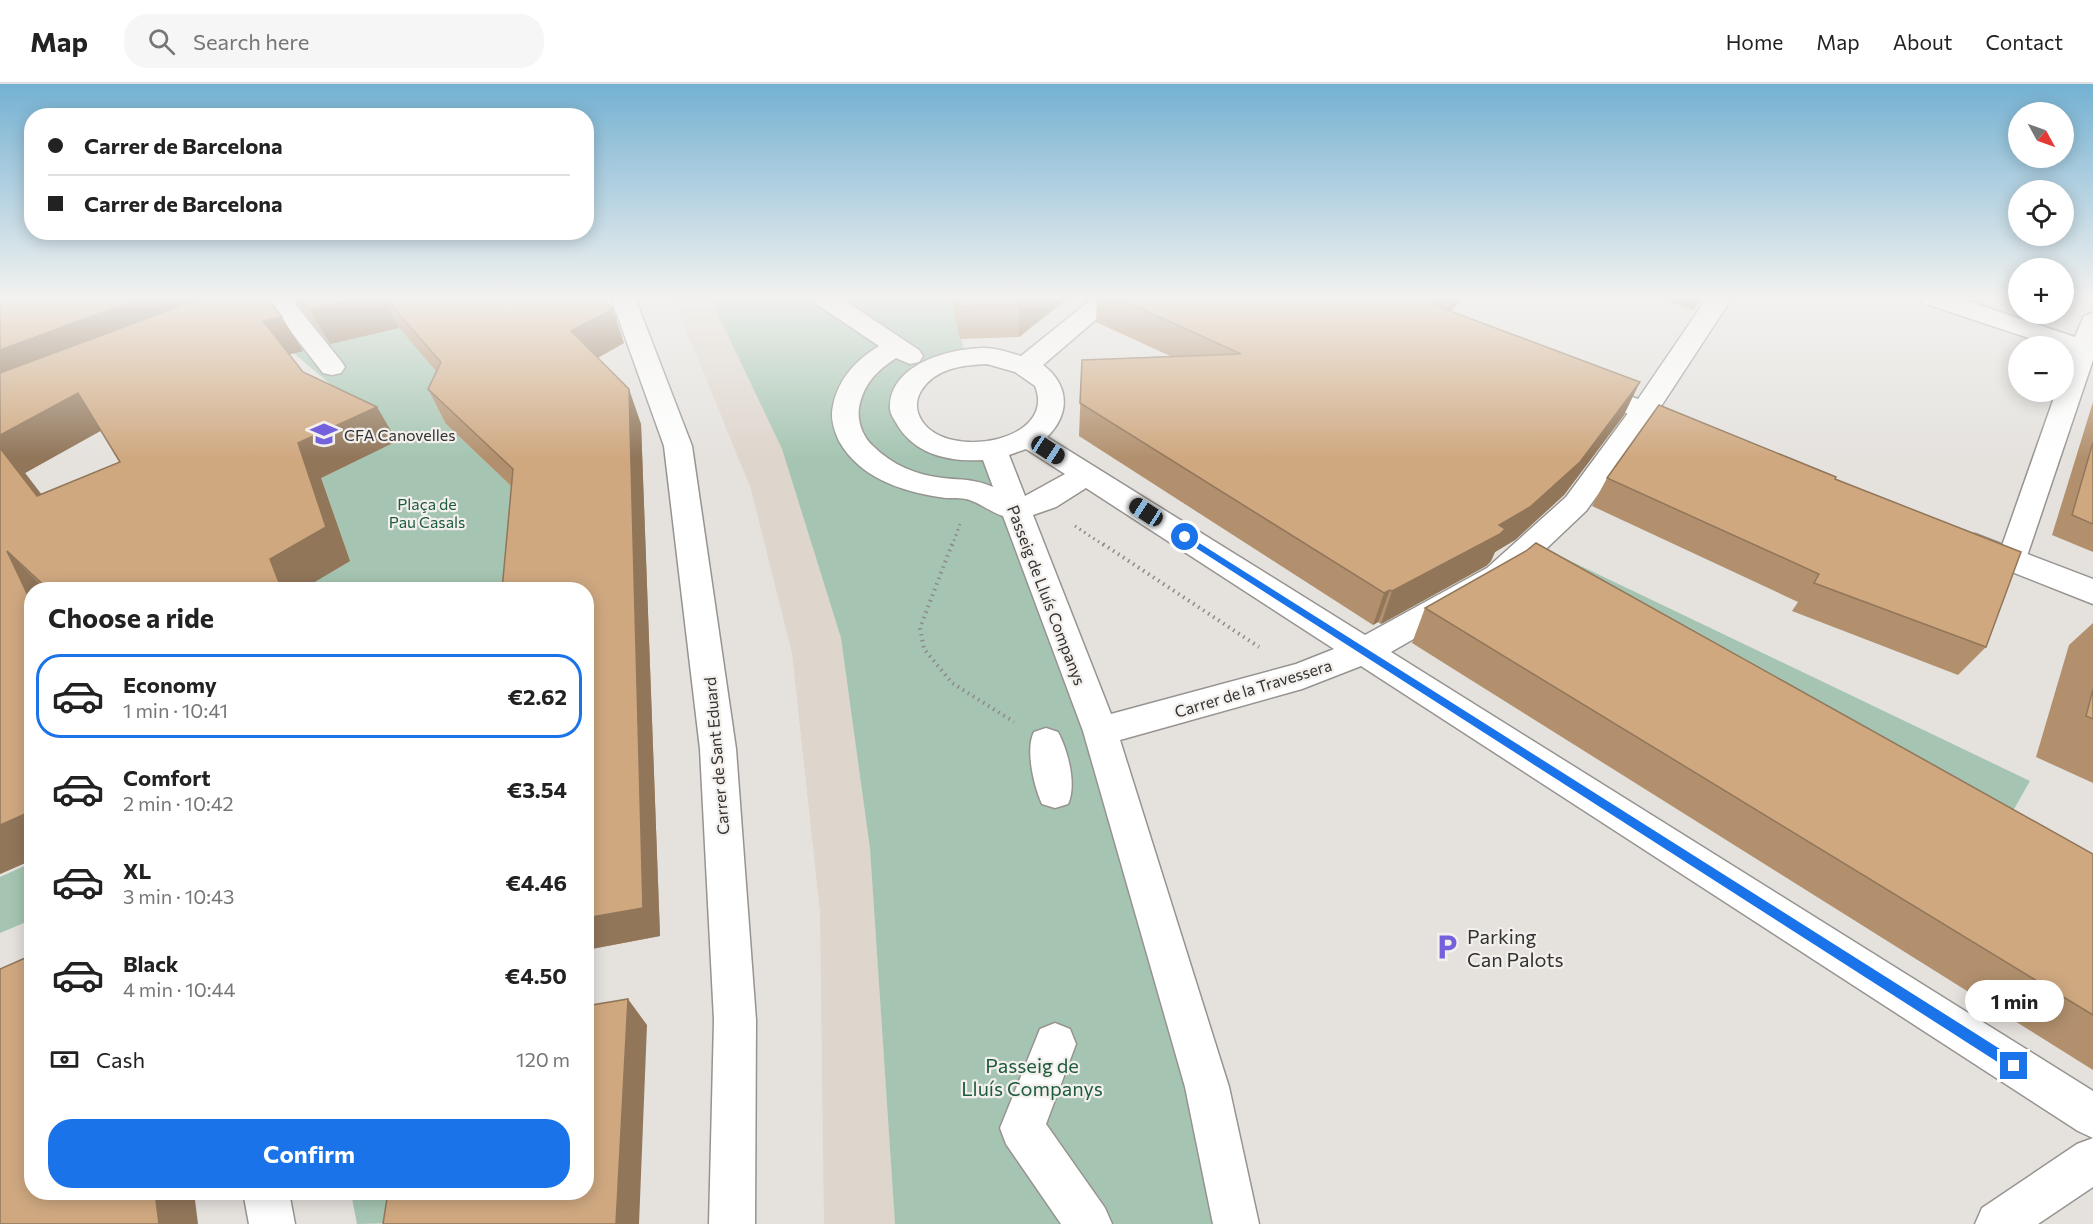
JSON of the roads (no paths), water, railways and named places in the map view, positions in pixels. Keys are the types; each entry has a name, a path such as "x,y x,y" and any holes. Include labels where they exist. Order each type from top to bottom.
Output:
{"street":[{"path":"320,351 332,367"},
{"name":"Carrer de Sant Eduard","path":"643,351 678,446 718,749 735,1020 732,1224"},
{"path":"889,351 866,365 853,382 845,409 846,424 861,452 875,465 916,483 971,490 1028,506 1086,474"},
{"path":"902,351 929,369"},
{"path":"1025,366 1043,351"},
{"name":"Carrer de la Travessera","path":"1100,731 1302,676 1364,651 1498,576 1576,504 1684,351"},
{"path":"2012,560 2087,351"},
{"path":"967,357 1007,359 1025,366 1041,377 1051,392 1052,408 1045,424 1029,438 1013,446 968,452 944,448 924,439 909,426 903,411 905,395 914,381 929,369 947,361 967,357"},
{"path":"1568,379 1720,441"},
{"path":"1029,438 2093,1116"},
{"name":"Passeig de Lluís Companys","path":"993,450 1028,506 1100,731 1207,1087 1236,1224"},
{"path":"1947,534 2093,592"},
{"path":"1046,742 1055,793"},
{"path":"1055,1044 1022,1128 1089,1224"},
{"path":"1998,1224 2093,1160"},
{"path":"268,1200 272,1224"}],"place":[{"name":"CFA Canovelles","path":"324,434"},
{"name":"Parking Can Palots","path":"1447,947"}],"park label":[{"name":"Plaça de Pau Casals","path":"427,512"}]}
